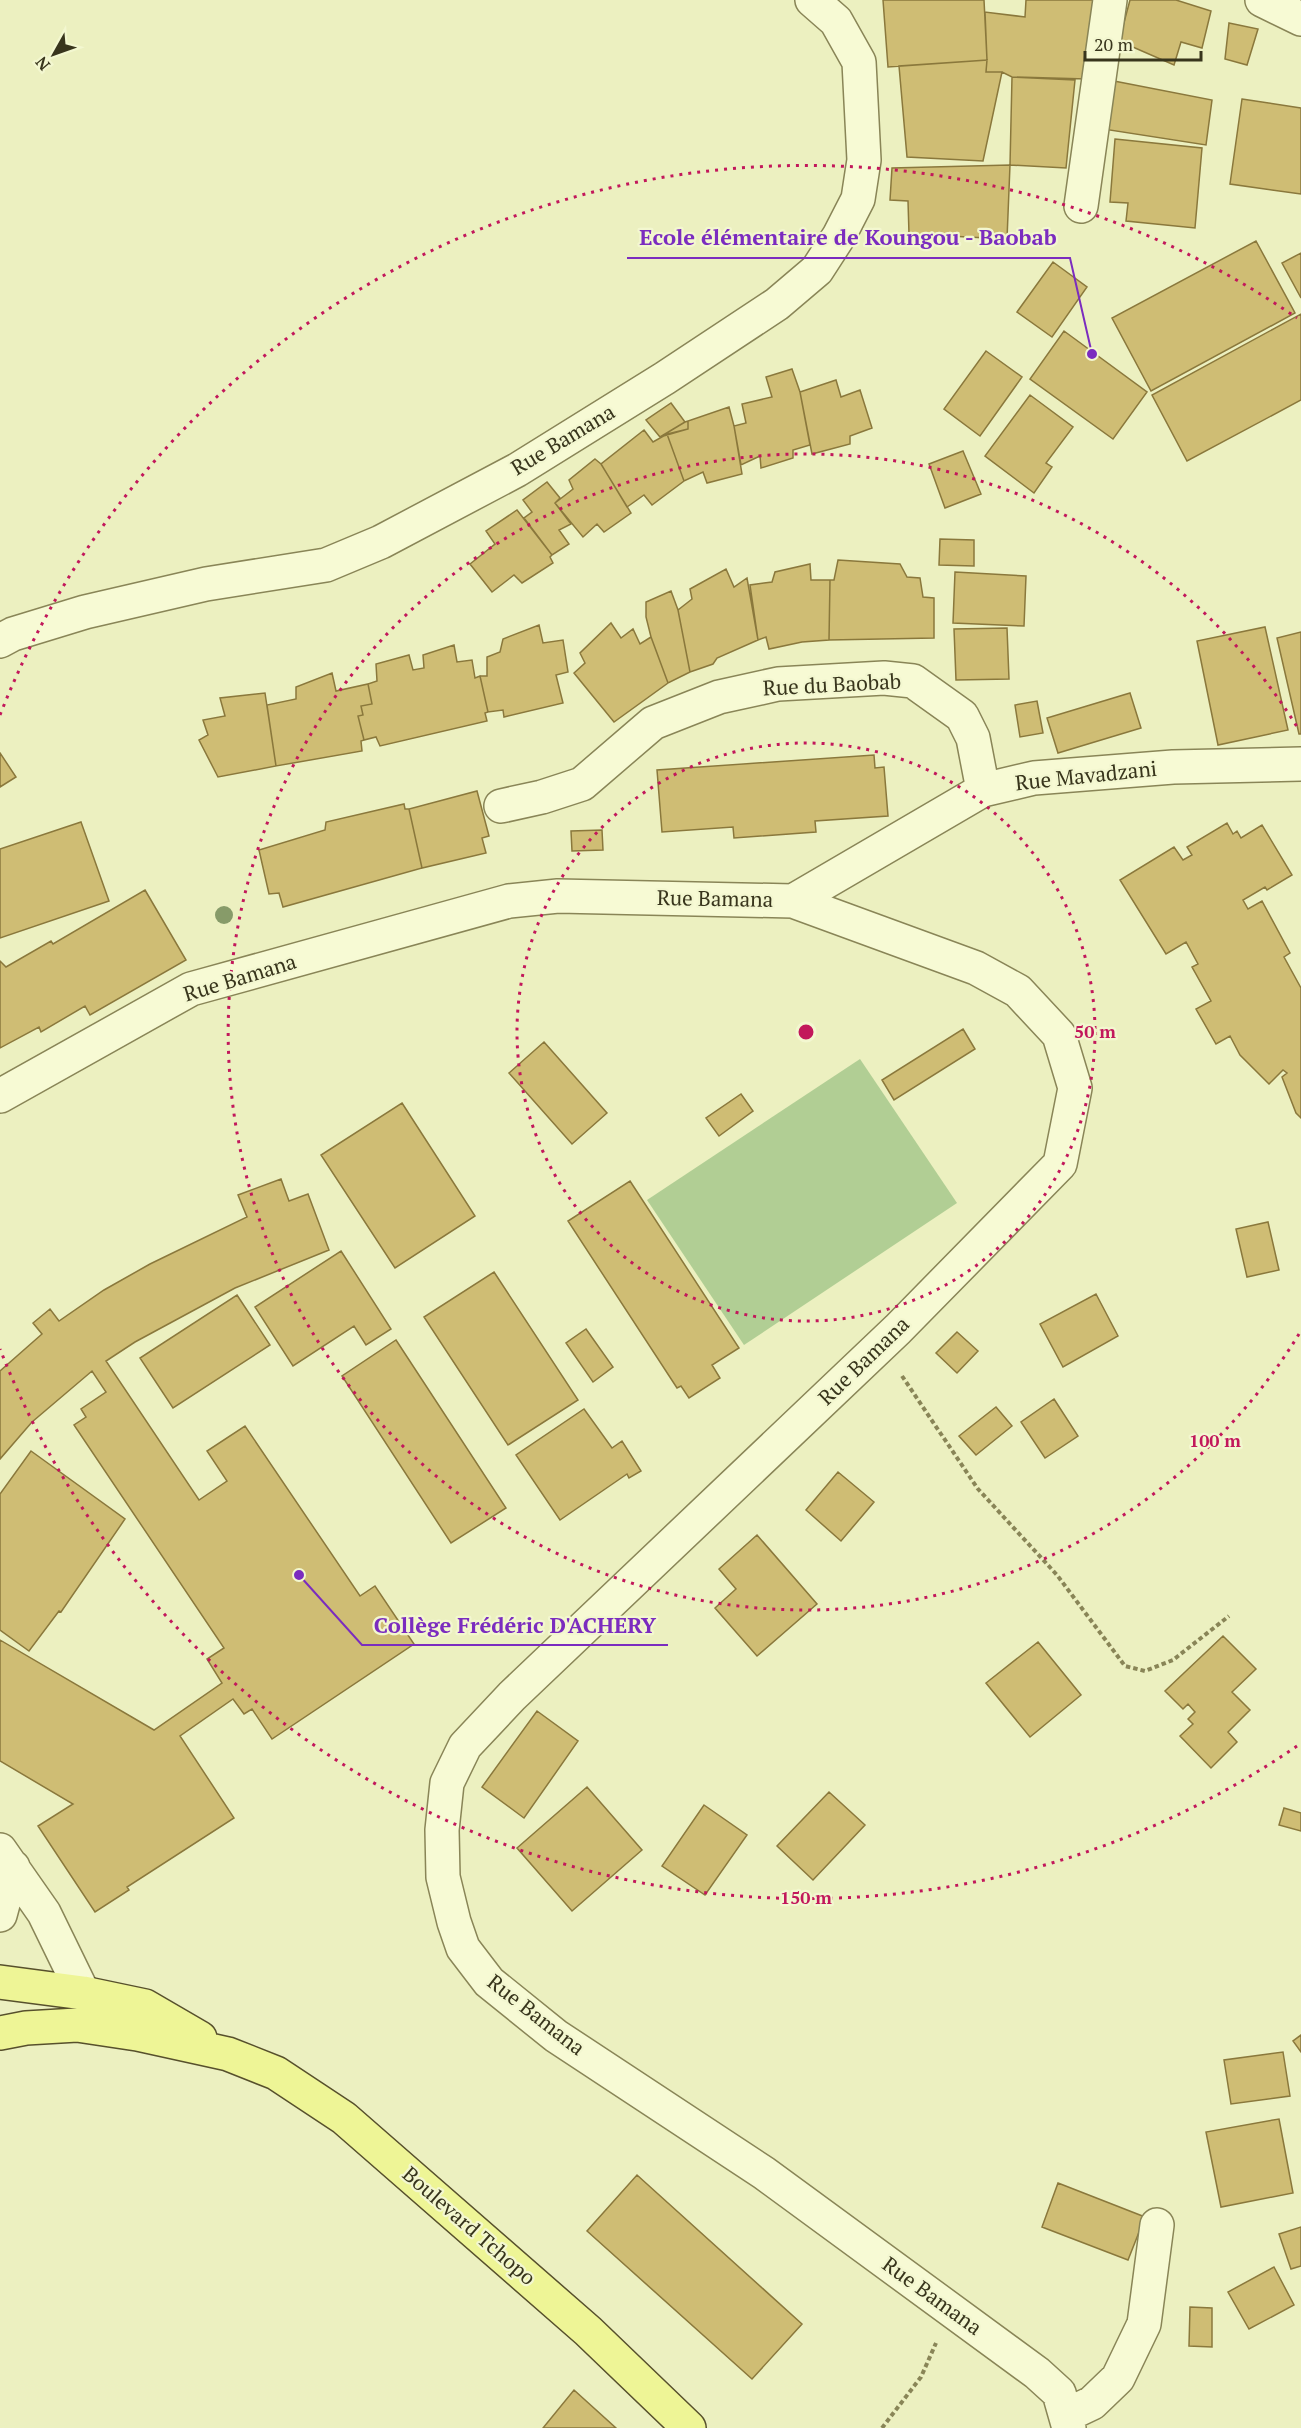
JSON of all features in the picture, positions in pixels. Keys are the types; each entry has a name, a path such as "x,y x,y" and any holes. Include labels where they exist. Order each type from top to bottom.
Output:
{"main road":[{"name":"Boulevard Tchopo","path":"0,1982 83,1993 145,2006 228,2054 276,2073 344,2118 588,2331 688,2428"},
{"name":"Boulevard Tchopo","path":"0,2033 26,2028 77,2025 137,2034 228,2054"}],"street":[{"path":"1081,206 1110,0"},
{"path":"1262,0 1301,19"},
{"name":"Rue Bamana","path":"0,641 13,634 85,612 206,584 326,565 381,542 517,470 665,378 777,304 816,270 839,236 858,199 864,160 859,62 829,7"},
{"name":"Rue du Baobab","path":"501,806 542,797 582,784 652,723 718,697 778,684 884,678 913,681 962,716 973,738 983,790"},
{"name":"Rue Mavadzani","path":"793,901 983,790 1034,778 1173,767 1301,764"},
{"name":"Rue Bamana","path":"0,1096 191,989 509,901 567,896 793,901 976,968 1018,990 1059,1035 1076,1088 1060,1164 881,1345 512,1696 465,1746 447,1783 442,1830 443,1877 463,1947 489,1982 556,2036 764,2173 1052,2386 1059,2393 1068,2422"},
{"path":"0,1915 7,1859"},
{"path":"7,1859 44,1912 83,1993"},
{"path":"1068,2422 1118,2378 1144,2324 1157,2225"}],"path":[{"path":"881,1345 978,1489 1057,1575 1125,1666 1145,1671 1173,1660 1229,1616"},
{"path":"882,2428 921,2377 941,2334 941,2303"}],"green space":[{"path":"860,1059 957,1203 744,1345 647,1200"}],"building":[{"path":"883,0 984,0 987,60 888,67"},
{"path":"1026,0 1093,0 1087,79 1012,77 1002,72 986,72 985,12 1025,17"},
{"path":"1130,0 1176,0 1211,11 1202,48 1181,42 1174,65 1119,41"},
{"path":"1229,23 1258,29 1247,65 1225,59"},
{"path":"987,60 986,72 1002,72 983,161 907,157 899,66"},
{"path":"1012,77 1075,80 1066,168 1010,165"},
{"path":"1114,81 1212,100 1206,145 1103,129"},
{"path":"1242,99 1301,108 1301,194 1230,184"},
{"path":"1115,139 1202,148 1195,228 1126,221 1128,203 1110,202"},
{"path":"1010,165 1007,239 909,234 908,201 890,200 892,168"},
{"path":"1256,241 1295,313 1151,391 1112,318"},
{"path":"1301,253 1301,298 1282,263"},
{"path":"1053,262 1087,287 1052,337 1017,312"},
{"path":"1301,314 1301,400 1187,461 1152,395"},
{"path":"1064,331 1147,392 1113,439 1030,379"},
{"path":"986,351 1022,377 980,436 944,409"},
{"path":"792,369 800,392 810,445 793,450 793,458 761,468 760,456 741,465 734,426 746,423 742,404 772,397 766,377"},
{"path":"836,380 841,397 860,390 872,428 850,436 850,444 812,454 800,392"},
{"path":"1030,395 1073,427 1046,463 1052,467 1034,493 985,456"},
{"path":"671,403 685,422 660,437 646,420"},
{"path":"729,407 742,474 707,483 703,472 684,481 667,434 688,429 688,421"},
{"path":"688,421 688,429 660,437 685,422"},
{"path":"644,430 653,442 667,434 684,481 652,505 644,495 627,507 601,464"},
{"path":"963,451 981,494 945,508 929,464"},
{"path":"595,459 601,464 631,513 604,532 597,524 583,537 555,503 573,489 569,480"},
{"path":"547,482 560,498 555,503 571,524 559,530 569,544 552,555 524,518 532,512 523,500"},
{"path":"517,510 552,555 550,557 553,563 522,583 514,575 492,592 470,564 495,544 486,531"},
{"path":"940,539 974,540 974,566 939,565"},
{"path":"838,560 900,564 907,577 920,578 923,597 934,598 934,638 829,640 830,580 834,580"},
{"path":"810,564 811,580 830,580 829,640 802,642 769,649 766,637 758,640 750,585 772,582 775,572"},
{"path":"726,569 734,587 747,578 758,640 717,658 713,664 690,672 678,610 692,599 690,589"},
{"path":"955,572 1026,576 1024,626 953,623"},
{"path":"671,591 678,610 690,672 668,683 651,637 646,617 646,602"},
{"path":"611,623 621,638 633,629 640,644 651,637 668,683 614,722 574,673 585,663 580,653"},
{"path":"539,625 543,643 563,640 568,672 556,675 563,703 504,717 503,710 488,712 480,676 487,676 487,657 500,652 503,639"},
{"path":"1265,627 1288,730 1218,745 1197,641"},
{"path":"1007,628 1009,679 956,680 954,629"},
{"path":"1301,632 1301,734 1299,734 1277,638"},
{"path":"454,645 457,662 472,660 475,678 480,676 488,712 485,713 487,721 380,746 376,737 364,740 358,716 363,715 361,706 372,704 368,684 377,681 376,664 409,655 413,670 424,668 423,655"},
{"path":"332,673 336,691 368,684 372,704 361,706 363,715 358,716 364,740 361,741 362,751 276,766 267,705 296,699 296,687"},
{"path":"265,693 276,766 218,777 199,740 208,735 203,720 225,716 220,698"},
{"path":"1130,693 1141,728 1058,753 1047,718"},
{"path":"1037,701 1043,733 1020,737 1015,705"},
{"path":"0,753 16,777 0,787"},
{"path":"874,755 875,768 884,767 888,816 815,821 816,832 734,838 733,827 662,832 657,770"},
{"path":"477,791 489,836 482,838 486,853 422,868 409,809"},
{"path":"404,804 405,809 409,809 422,868 283,907 279,893 269,894 259,850 325,830 326,822"},
{"path":"81,822 109,901 0,938 0,849"},
{"path":"1227,823 1233,834 1237,831 1241,838 1262,825 1292,875 1267,890 1265,887 1243,900 1248,909 1262,901 1290,953 1284,957 1301,988 1301,1118 1296,1113 1282,1077 1287,1073 1283,1070 1269,1084 1240,1055 1230,1036 1216,1044 1196,1009 1211,1001 1192,967 1198,964 1186,942 1166,954 1120,880 1174,847 1183,860 1192,855 1187,847"},
{"path":"602,830 603,850 572,851 571,831"},
{"path":"145,890 186,960 90,1015 85,1006 41,1032 39,1027 0,1048 0,961 6,967 51,941 53,944"},
{"path":"963,1029 975,1049 894,1100 882,1080"},
{"path":"544,1042 607,1113 572,1144 509,1073"},
{"path":"741,1094 753,1111 719,1136 706,1118"},
{"path":"402,1103 475,1216 395,1268 321,1155"},
{"path":"281,1179 289,1201 308,1194 329,1250 235,1288 135,1342 106,1361 199,1500 227,1481 207,1451 245,1426 360,1596 375,1586 414,1644 272,1739 252,1709 244,1714 233,1699 180,1736 234,1818 127,1887 129,1890 95,1912 38,1826 73,1804 0,1761 0,1640 154,1730 222,1683 207,1659 224,1648 74,1425 86,1417 81,1409 106,1392 92,1371 32,1422 0,1459 0,1371 42,1334 33,1323 50,1309 59,1321 104,1290 150,1264 247,1217 238,1195"},
{"path":"630,1181 739,1348 712,1365 720,1378 689,1398 681,1386 677,1388 568,1221"},
{"path":"1268,1222 1279,1270 1247,1277 1236,1229"},
{"path":"341,1251 391,1329 366,1345 354,1326 293,1366 255,1307"},
{"path":"494,1272 578,1400 508,1445 424,1317"},
{"path":"1096,1294 1118,1336 1063,1367 1040,1324"},
{"path":"237,1295 270,1345 173,1408 140,1358"},
{"path":"586,1329 613,1367 593,1382 566,1343"},
{"path":"957,1332 978,1351 957,1373 936,1353"},
{"path":"396,1340 506,1508 451,1543 342,1376"},
{"path":"1054,1399 1078,1436 1045,1458 1021,1422"},
{"path":"996,1407 1012,1426 976,1455 959,1436"},
{"path":"584,1409 612,1448 622,1441 641,1471 629,1478 627,1474 560,1520 516,1455"},
{"path":"31,1451 125,1519 61,1612 59,1611 29,1651 0,1630 0,1494"},
{"path":"838,1472 874,1502 841,1541 806,1510"},
{"path":"757,1535 817,1604 757,1656 715,1608 736,1589 719,1569"},
{"path":"1223,1636 1256,1669 1232,1692 1250,1710 1228,1732 1237,1742 1211,1768 1180,1736 1193,1724 1188,1719 1195,1712 1188,1704 1183,1709 1165,1691"},
{"path":"1038,1642 1081,1695 1030,1737 986,1683"},
{"path":"537,1711 578,1741 524,1818 482,1787"},
{"path":"587,1787 642,1850 572,1911 517,1848"},
{"path":"829,1792 865,1825 813,1880 777,1846"},
{"path":"704,1805 747,1835 705,1895 662,1866"},
{"path":"1284,1808 1301,1813 1301,1831 1279,1825"},
{"path":"1301,2035 1301,2052 1293,2041"},
{"path":"1283,2052 1290,2096 1231,2104 1224,2060"},
{"path":"1279,2119 1293,2193 1221,2207 1206,2132"},
{"path":"637,2175 802,2324 752,2379 587,2231"},
{"path":"1058,2183 1145,2217 1128,2260 1042,2227"},
{"path":"1301,2227 1301,2266 1291,2269 1279,2234"},
{"path":"1274,2267 1294,2305 1249,2329 1228,2292"},
{"path":"1190,2307 1212,2308 1212,2347 1189,2346"},
{"path":"574,2390 616,2428 543,2428"}],"place":[{"name":"Ecole élémentaire de Koungou - Baobab","path":"1092,354"},
{"name":"Collège Frédéric D'ACHERY","path":"299,1575"}]}
